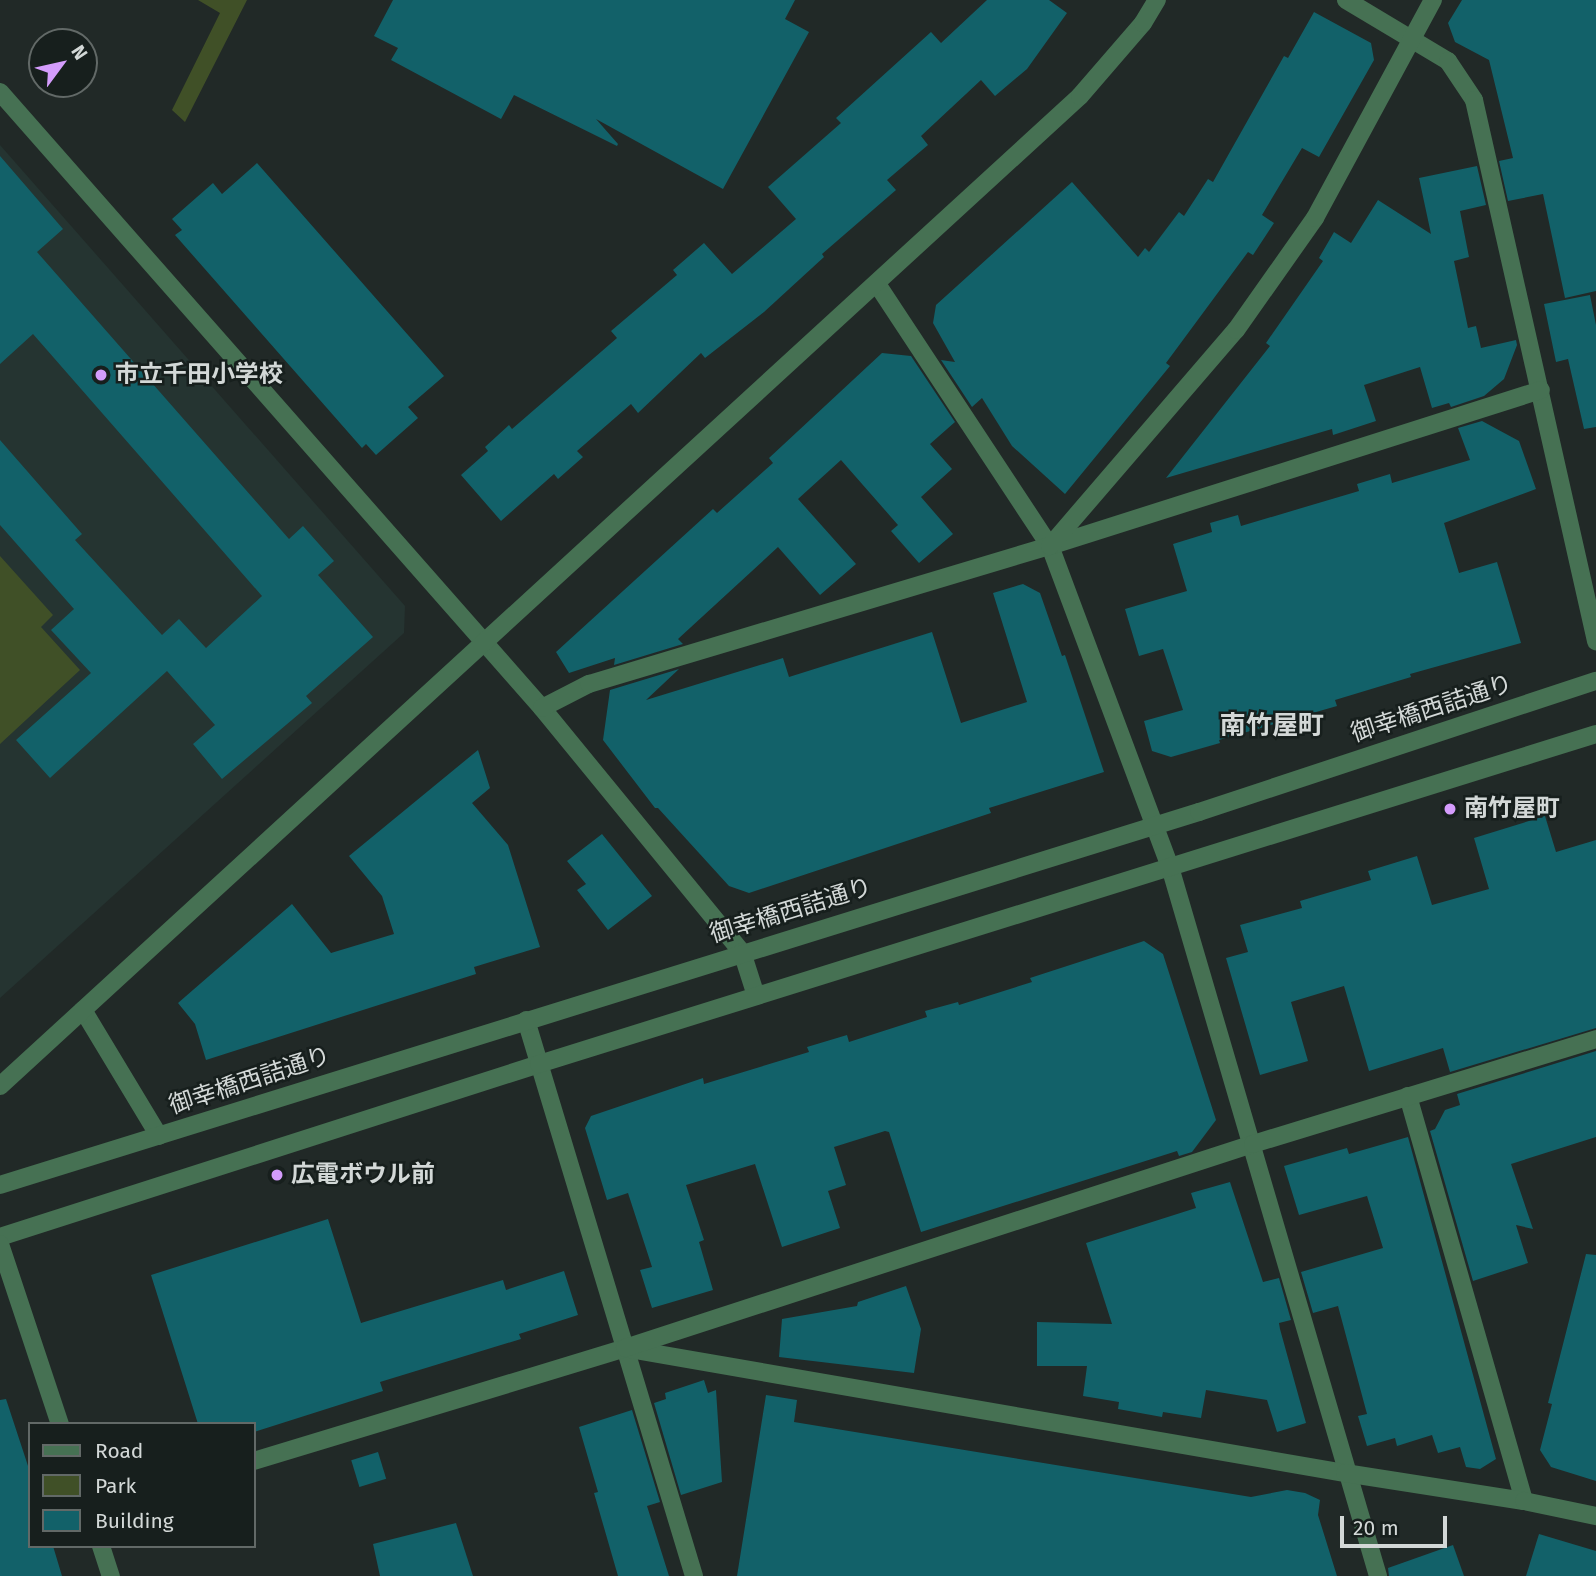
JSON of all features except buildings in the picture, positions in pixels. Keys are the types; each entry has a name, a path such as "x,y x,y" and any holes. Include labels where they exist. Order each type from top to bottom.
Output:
{"street":[{"path":"0,1086 1080,96 1143,23 1157,0"},
{"path":"1346,0 1448,61 1474,100 1596,641"},
{"path":"1050,546 1244,319 1315,218 1433,0"},
{"path":"0,92 542,708 743,952 756,996"},
{"path":"877,284 1050,546 1170,867 1253,1144 1345,1473 1378,1576"},
{"path":"542,708 589,684 1050,546 1541,390"},
{"name":"御幸橋西詰通り","path":"0,1185 1155,825 1596,681"},
{"path":"0,1237 539,1064 1596,734"},
{"path":"83,1010 159,1136"},
{"path":"526,1020 694,1576"},
{"path":"256,1460 625,1348 1253,1144 1596,1039"},
{"path":"1408,1096 1524,1500"},
{"path":"0,1244 59,1422"},
{"path":"625,1348 1345,1473 1524,1500 1596,1516"},
{"path":"102,1548 111,1576"}],"shaded area":[{"name":"市立千田小学校","path":"0,145 405,606 404,633 0,998"}],"green space":[{"path":"198,0 247,0 185,122 172,110 220,13"},
{"path":"0,556 53,615 41,627 80,670 0,744"}],"place":[{"name":"市立千田小学校","path":"101,375"},
{"name":"南竹屋町","path":"1450,809"},
{"name":"広電ボウル前","path":"277,1175"}],"district":[{"name":"南竹屋町","path":"1272,726"}]}
